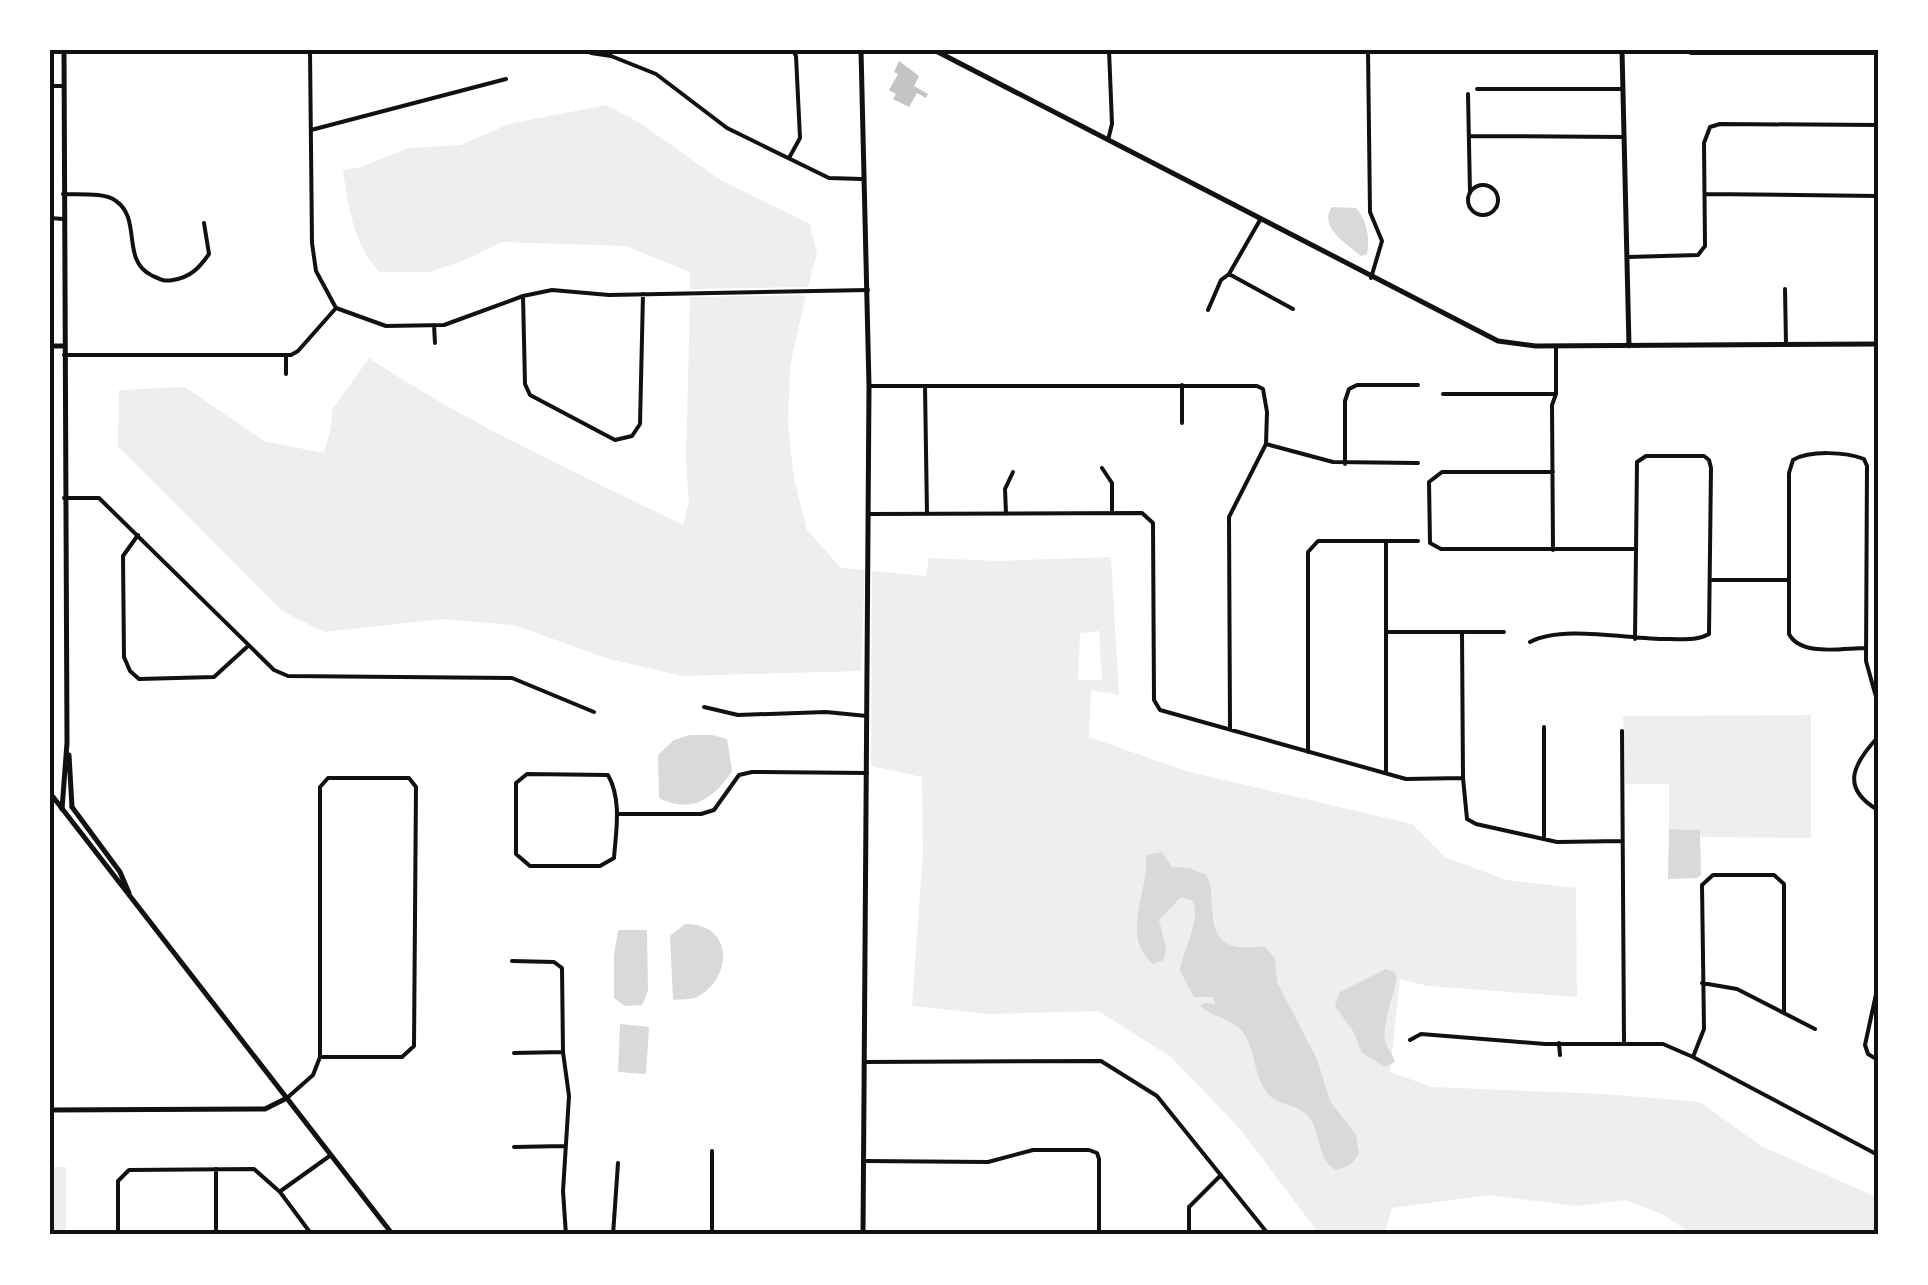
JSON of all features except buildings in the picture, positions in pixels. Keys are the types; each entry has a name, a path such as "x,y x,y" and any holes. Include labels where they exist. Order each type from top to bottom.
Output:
{"street":[{"path":"64,50 67,744 72,807 120,872 130,896"},
{"path":"310,50 312,243 316,271 336,308 386,326 444,325 523,296 552,290 609,295 868,290"},
{"path":"790,158 800,138 793,50"},
{"path":"861,50 869,386 863,1235"},
{"path":"934,50 1498,341 1556,346 1878,344"},
{"path":"1108,140 1112,124 1109,50"},
{"path":"1368,50 1370,212 1382,241 1371,278"},
{"path":"1622,50 1629,346"},
{"path":"1683,50 1878,53"},
{"path":"591,53 611,56 656,74 727,128 829,178 865,179"},
{"path":"310,130 506,80"},
{"path":"50,86 63,86"},
{"path":"1477,89 1623,89"},
{"path":"1468,94 1469,205 1475,213 1485,216 1497,207 1497,193 1490,187 1480,186 1470,193"},
{"path":"1628,257 1698,255 1706,246 1707,129 1878,125"},
{"path":"1469,136 1624,137"},
{"path":"63,194 113,198 123,207 130,223 133,254 144,271 165,281 184,278 198,269 209,254 204,223"},
{"path":"1705,194 1878,196"},
{"path":"50,218 63,219"},
{"path":"1208,310 1221,280 1230,274 1260,220"},
{"path":"1230,274 1293,309"},
{"path":"1785,289 1786,344"},
{"path":"523,296 524,384 530,395 616,440 632,436 640,424 643,294"},
{"path":"64,355 286,355 298,352 336,308"},
{"path":"434,325 435,343"},
{"path":"50,346 64,346"},
{"path":"1553,550 1552,405 1556,394 1556,346"},
{"path":"286,355 286,374"},
{"path":"1182,385 1182,423"},
{"path":"1345,464 1345,400 1349,389 1357,385 1418,385"},
{"path":"869,386 1257,386 1266,394 1266,444 1230,517 1230,729"},
{"path":"925,386 927,514"},
{"path":"1442,394 1556,394"},
{"path":"1266,444 1345,464 1418,464"},
{"path":"1866,648 1803,648 1789,634 1789,472 1792,460 1801,455 1852,454 1864,459 1867,466 1866,648 1871,686 1878,704"},
{"path":"1530,642 1543,635 1564,634 1635,639 1698,639 1708,634 1711,468 1704,456 1646,456 1637,462 1635,639"},
{"path":"1102,468 1112,483 1112,513"},
{"path":"1006,514 1006,489 1013,472"},
{"path":"1553,472 1434,475 1429,482 1429,536 1434,547 1635,549"},
{"path":"64,498 99,498 248,646 274,670 288,676 512,678 594,712"},
{"path":"869,514 1142,513 1153,523 1154,700 1160,710 1406,778 1463,778"},
{"path":"138,534 122,556 124,657 130,672 139,678 214,678 248,646"},
{"path":"1308,752 1308,552 1318,541 1418,541"},
{"path":"1386,541 1386,773"},
{"path":"1711,580 1788,580"},
{"path":"1386,632 1504,632"},
{"path":"1462,632 1467,819 1544,840 1622,841"},
{"path":"704,707 738,715 826,712 867,716"},
{"path":"1544,727 1544,840"},
{"path":"1622,730 1624,1042"},
{"path":"1878,737 1857,765 1854,786 1857,795 1878,810"},
{"path":"62,809 67,744"},
{"path":"617,814 701,814 714,810 739,776 752,772 868,773"},
{"path":"527,774 608,775 614,786 617,814 614,858 600,866 530,866 516,854 516,783 527,774"},
{"path":"50,1110 265,1110 313,1076 320,1057 320,787 328,778 409,778 416,788 414,1046 402,1057 320,1057"},
{"path":"50,794 393,1235"},
{"path":"1693,1056 1704,1029 1702,885 1713,875 1774,875 1784,884 1784,1013"},
{"path":"512,961 554,962 562,968 563,1052 569,1096 562,1191 566,1235 547,1235"},
{"path":"1702,983 1738,990 1815,1029"},
{"path":"1878,986 1865,1045 1868,1054 1878,1060"},
{"path":"1410,1040 1422,1034 1560,1044 1662,1044 1693,1056 1878,1155"},
{"path":"1560,1044 1560,1055"},
{"path":"514,1053 563,1052"},
{"path":"865,1062 1101,1062 1157,1096 1269,1235"},
{"path":"514,1147 565,1146"},
{"path":"864,1161 988,1162 1033,1150 1089,1150 1097,1153 1099,1159 1099,1235"},
{"path":"712,1152 712,1235"},
{"path":"280,1192 331,1155"},
{"path":"613,1235 618,1162"},
{"path":"216,1169 216,1235"},
{"path":"118,1235 118,1181 128,1170 254,1169 280,1192 312,1235"},
{"path":"1189,1235 1189,1207 1220,1175"}],"shaded area":[{"path":"606,105 640,123 722,181 810,224 817,253 808,287 690,289 690,272 626,246 502,242 429,272 380,272 371,262 354,225 343,170 409,148 461,145 509,124"},
{"path":"1332,207 1356,208 1360,213 1367,230 1367,254 1361,256 1331,228"},
{"path":"806,295 790,366 788,424 794,480 807,530 841,568 865,570 861,671 682,676 609,659 514,625 442,619 324,632 282,611 118,446 119,390 185,387 264,441 324,453 332,410 369,358 484,426 683,525 689,502 686,461 690,297"},
{"path":"1111,557 1119,695 1091,690 1089,737 1186,771 1412,824 1445,857 1506,880 1576,888 1577,997 1428,986 1400,979 1390,1072 1432,1087 1700,1102 1761,1146 1878,1198 1878,1235 1694,1235 1662,1214 1625,1200 1577,1206 1489,1195 1392,1208 1384,1235 1320,1235 1241,1130 1171,1057 1098,1011 988,1014 912,1006 923,853 922,777 871,766 872,571 926,576 929,558 996,561","holes":["1099,631 1102,680 1078,680 1080,633"]},
{"path":"1811,715 1811,838 1701,837 1700,830 1669,829 1669,784 1625,784 1623,716"},
{"path":"690,735 727,739 732,771 718,789 701,801 671,803 659,798 658,755 674,740"},
{"path":"1669,829 1700,830 1701,875 1697,878 1668,879"},
{"path":"1162,852 1172,867 1190,868 1206,875 1214,925 1223,941 1237,947 1265,947 1275,958 1277,982 1317,1059 1330,1101 1356,1135 1359,1154 1350,1165 1336,1170 1330,1165 1308,1116 1272,1098 1263,1087 1241,1029 1200,1006 1215,1004 1213,997 1194,997 1180,971 1193,927 1193,901 1181,897 1159,920 1166,948 1164,960 1153,964 1143,953 1137,926 1146,855"},
{"path":"685,924 713,932 723,953 722,965 709,988 697,997 673,1000 670,936"},
{"path":"618,930 647,930 648,991 642,1005 625,1006 614,998"},
{"path":"1386,969 1397,978 1385,1035 1395,1062 1385,1067 1362,1053 1353,1031 1335,1006 1340,992"},
{"path":"620,1024 649,1027 646,1074 618,1072"},
{"path":"50,1167 66,1167 66,1235 50,1235"}]}
